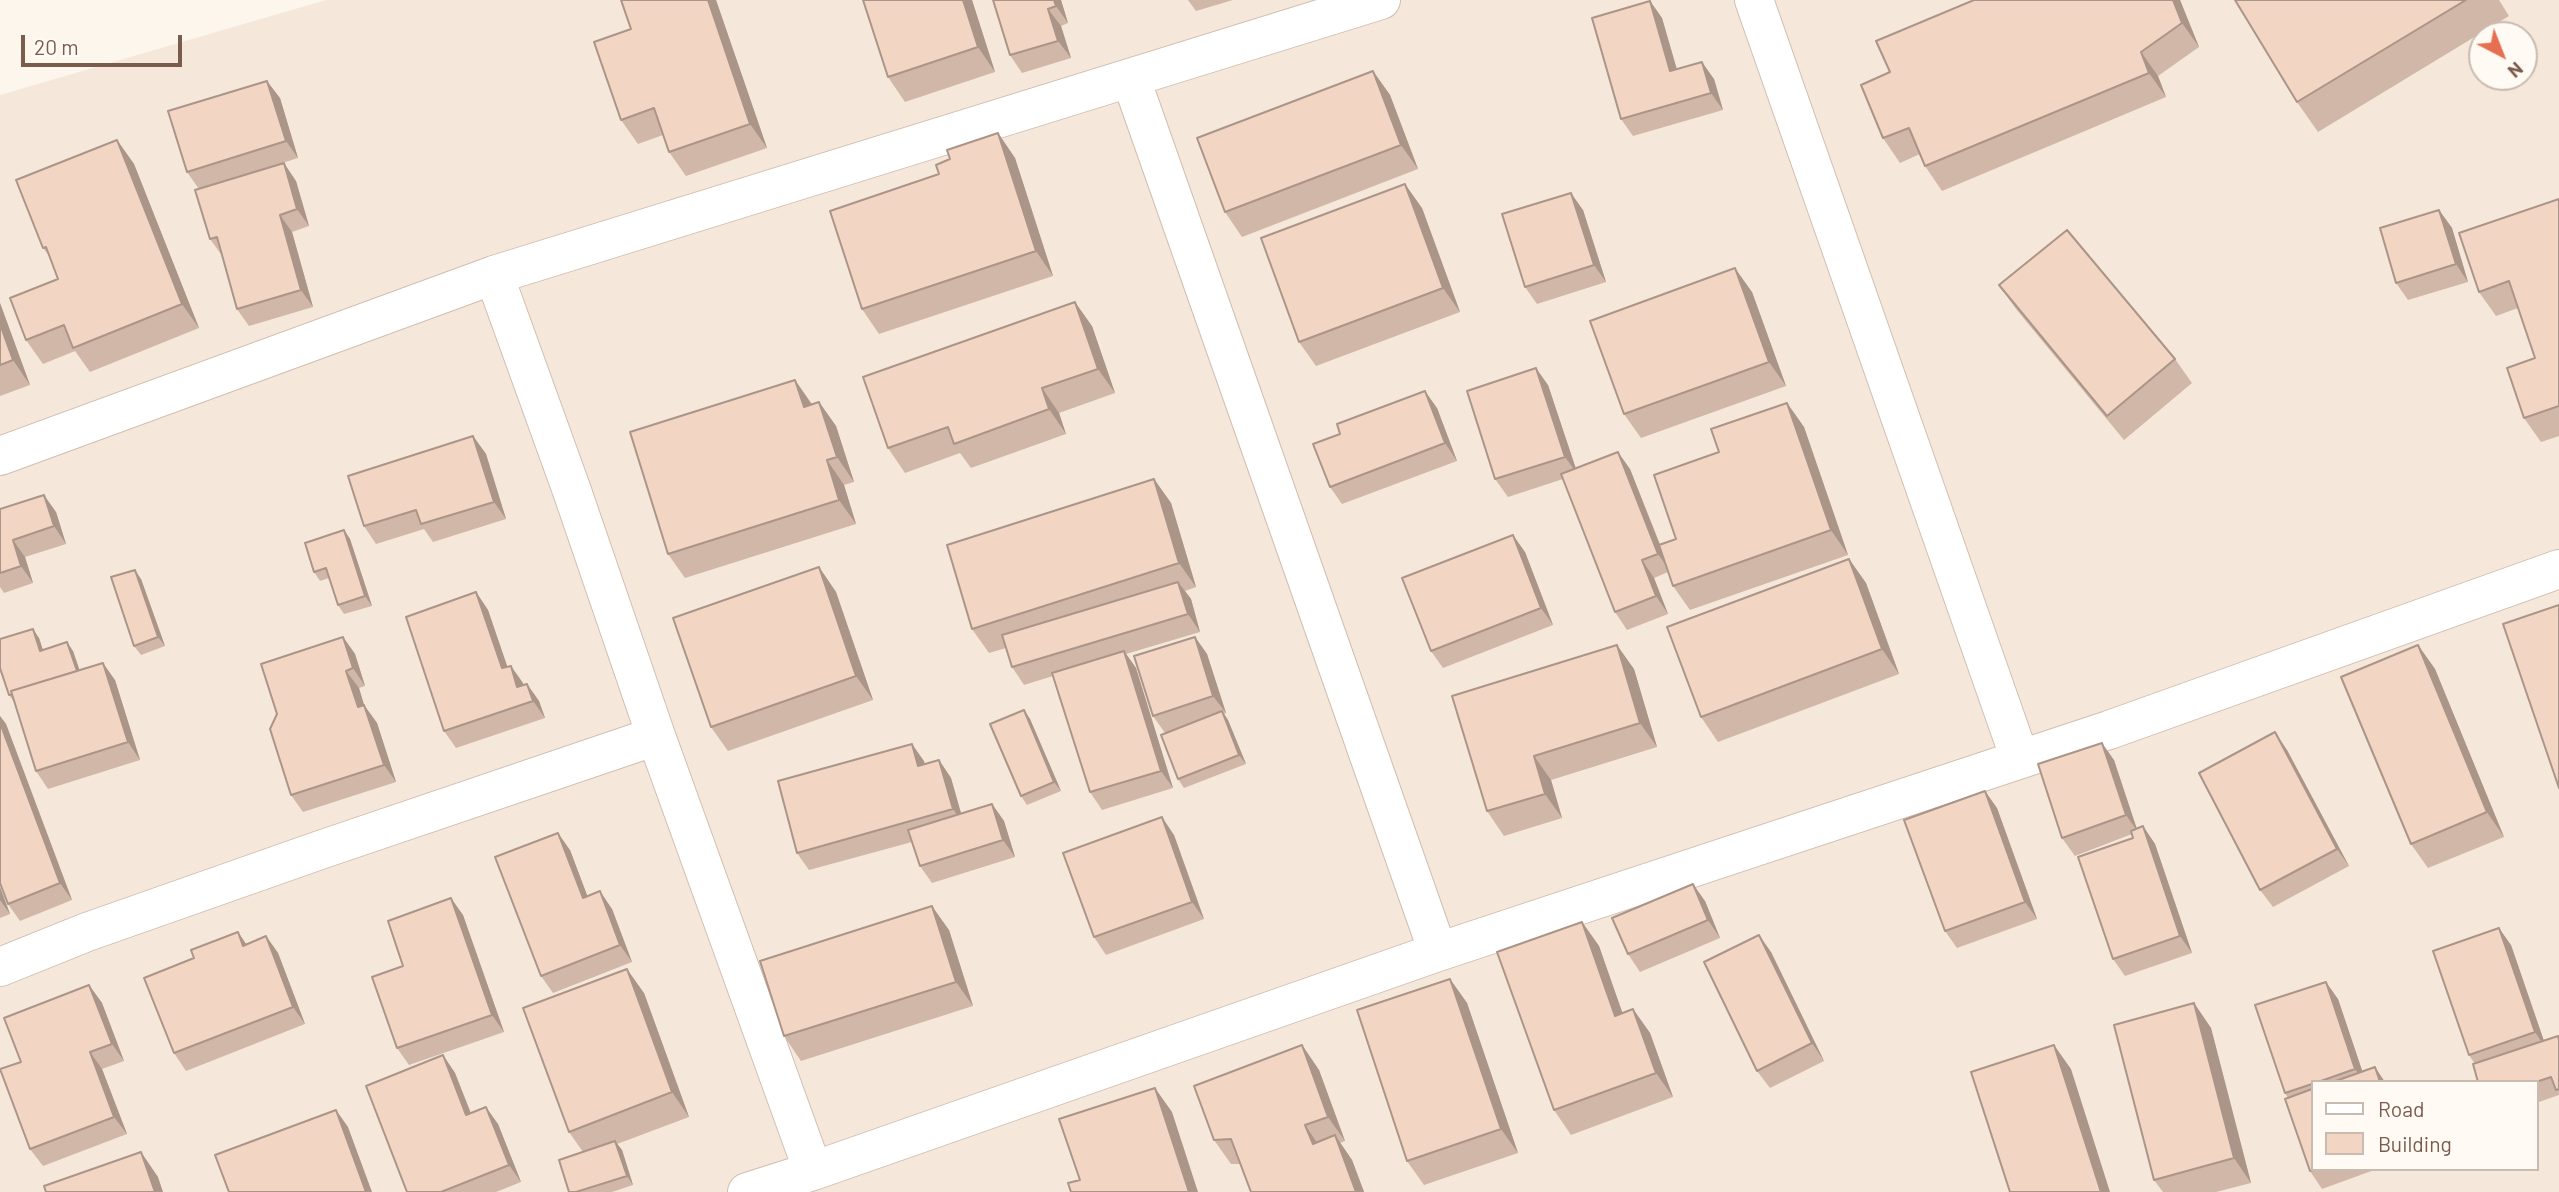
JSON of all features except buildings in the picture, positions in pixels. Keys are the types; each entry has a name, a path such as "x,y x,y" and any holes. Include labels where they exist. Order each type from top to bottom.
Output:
{"street":[{"path":"0,456 494,275 1381,0"},
{"path":"1754,0 2020,759"},
{"path":"1131,79 1438,952"},
{"path":"494,275 813,1171"},
{"path":"747,1192 1438,952 2109,730 2559,569"},
{"path":"0,967 87,932 656,736"}],"shaded area":[{"path":"326,0 2559,0 2559,1192 0,1192 0,95"}]}
